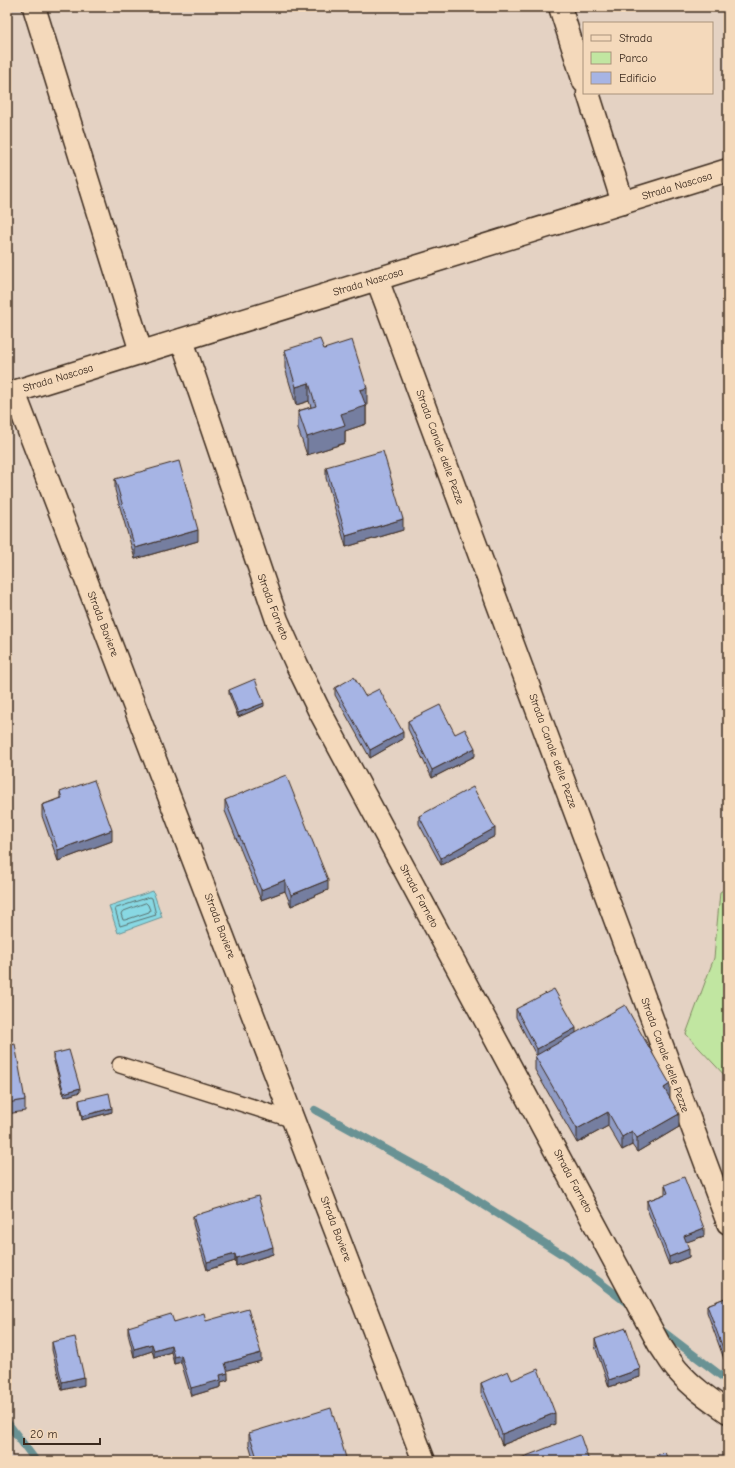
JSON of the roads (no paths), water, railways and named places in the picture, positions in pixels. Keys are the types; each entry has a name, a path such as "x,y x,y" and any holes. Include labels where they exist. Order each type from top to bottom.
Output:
{"street":[{"path":"34,7 141,352"},
{"path":"560,7 583,79"},
{"path":"588,94 623,203"},
{"name":"Strada Nascosa","path":"11,393 728,170"},
{"name":"Strada Canale delle Pezze","path":"378,279 728,1223"},
{"name":"Strada Farneto","path":"182,340 277,620 318,708 653,1332 679,1372 701,1393 728,1412"},
{"name":"Strada Baviere","path":"11,393 294,1120 424,1461"}],"lane":[{"path":"120,1065 294,1120"}],"water":[{"path":"153,891 162,917 118,933 109,906"}],"waterway":[{"path":"315,1110 460,1190 568,1258 631,1306"},
{"path":"657,1327 728,1381"},
{"path":"7,1422 36,1461"}]}
